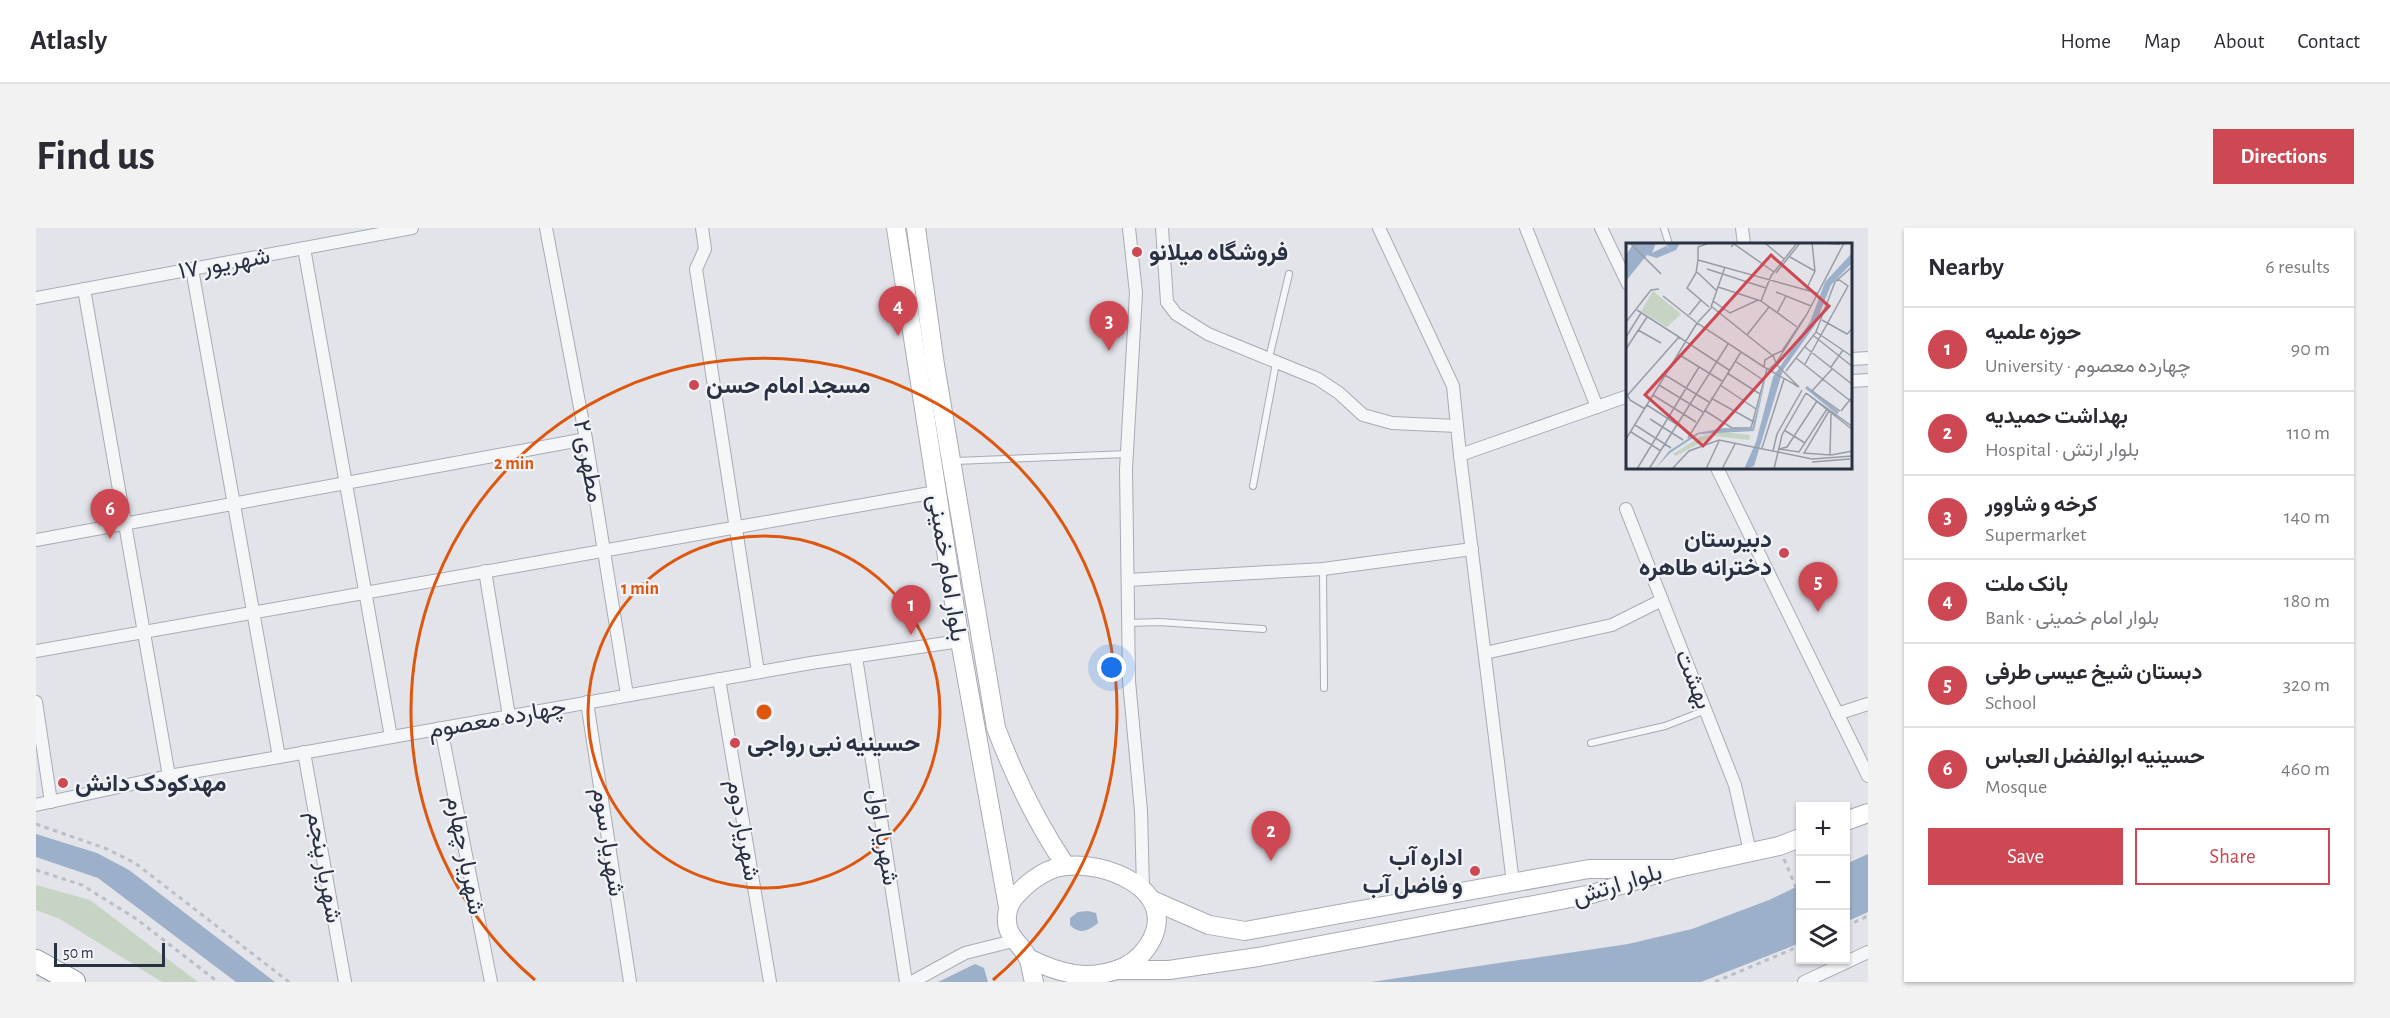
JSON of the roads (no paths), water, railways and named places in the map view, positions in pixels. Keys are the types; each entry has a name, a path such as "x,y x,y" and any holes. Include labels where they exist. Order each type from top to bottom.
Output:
{"highway":[{"path":"36,961 74,982"}],"main road":[{"name":"بلوار امام خمینی","path":"896,228 960,641 1008,907"},
{"name":"بلوار امام خمینی","path":"916,228 935,365 996,728 1016,781 1066,866"},
{"path":"1850,819 1868,813"},
{"path":"1673,868 1779,846 1796,840"},
{"path":"1066,866 1102,868 1129,879 1148,894 1158,921 1150,942 1131,964 1113,975 1062,974 1028,958 1013,941 1006,920 1008,907 1014,897 1032,880 1066,866"},
{"name":"بلوار ارتش","path":"1148,894 1209,925 1245,931 1589,869 1673,868"},
{"name":"بلوار ارتش","path":"1113,975 1169,970 1258,957 1592,894 1673,868"},
{"path":"1028,958 1034,982"}],"street":[{"name":"۱۷ شهریور","path":"36,298 412,228"},
{"name":"مطهری ۲","path":"546,228 586,439 627,695"},
{"path":"702,228 705,249 696,269 758,672"},
{"path":"1129,228 1136,293 1127,454 1129,681 1148,894"},
{"path":"1162,228 1167,302 1176,314 1208,334 1318,379 1339,393 1363,415 1392,423 1457,426"},
{"path":"1379,228 1453,386 1513,883"},
{"path":"1526,228 1597,407"},
{"path":"1601,228 1626,280"},
{"path":"1742,228 1744,243"},
{"path":"304,248 391,737"},
{"path":"192,269 279,757"},
{"path":"84,289 169,776"},
{"path":"1853,359 1868,358"},
{"path":"1853,381 1868,380"},
{"path":"1460,455 1626,397"},
{"path":"36,540 586,439"},
{"path":"1718,470 1868,776"},
{"path":"36,651 936,492"},
{"name":"بهشت","path":"1626,509 1735,785 1750,852"},
{"path":"1128,580 1323,569 1472,549"},
{"path":"485,572 509,716"},
{"path":"1485,653 1612,625 1662,600"},
{"name":"چهارده معصوم","path":"36,805 169,776 304,752 758,672 960,641"},
{"name":"شهریار اول","path":"856,657 906,982"},
{"name":"شهریار دوم","path":"719,679 770,982"},
{"path":"36,702 51,802"},
{"name":"شهریار سوم","path":"587,702 630,982"},
{"path":"1838,714 1868,704"},
{"name":"شهریار چهارم","path":"441,728 491,982"},
{"name":"شهریار پنجم","path":"304,752 345,982"},
{"path":"912,982 965,953 1013,941"},
{"path":"1804,982 1868,952"}],"lane":[{"path":"1664,228 1669,243"},
{"path":"1253,486 1289,274"},
{"path":"951,461 1127,454"},
{"path":"1323,569 1324,688"},
{"path":"1128,623 1159,622 1263,629"},
{"path":"1592,742 1665,726 1707,710"}],"water":[{"path":"36,834 97,853 129,870 275,982 236,982 98,878 36,857"},
{"path":"1868,854 1868,912 1850,920 1850,910 1850,862"},
{"path":"1796,887 1796,945 1701,982 1371,982 1628,944 1692,929 1769,900"},
{"path":"1078,912 1096,913 1098,923 1084,931 1077,930 1070,925 1070,918"},
{"path":"975,964 984,968 988,982 938,982"}],"place":[{"name":"فروشگاه میلانو","path":"1137,252"},
{"name":"بانک ملت","path":"898,336"},
{"name":"کرخه و شاوور","path":"1109,351"},
{"name":"مسجد امام حسن","path":"694,385"},
{"name":"حسینیه ابوالفضل العباس","path":"110,539"},
{"name":"دبیرستان دخترانه طاهره","path":"1784,553"},
{"name":"دبستان شیخ عیسی طرفی","path":"1818,612"},
{"name":"حوزه علمیه","path":"911,635"},
{"name":"حسینیه نبی رواجی","path":"735,743"},
{"name":"مهدکودک دانش","path":"63,783"},
{"name":"بهداشت حمیدیه","path":"1271,861"},
{"name":"اداره آب و فاضل آب","path":"1475,871"}]}
